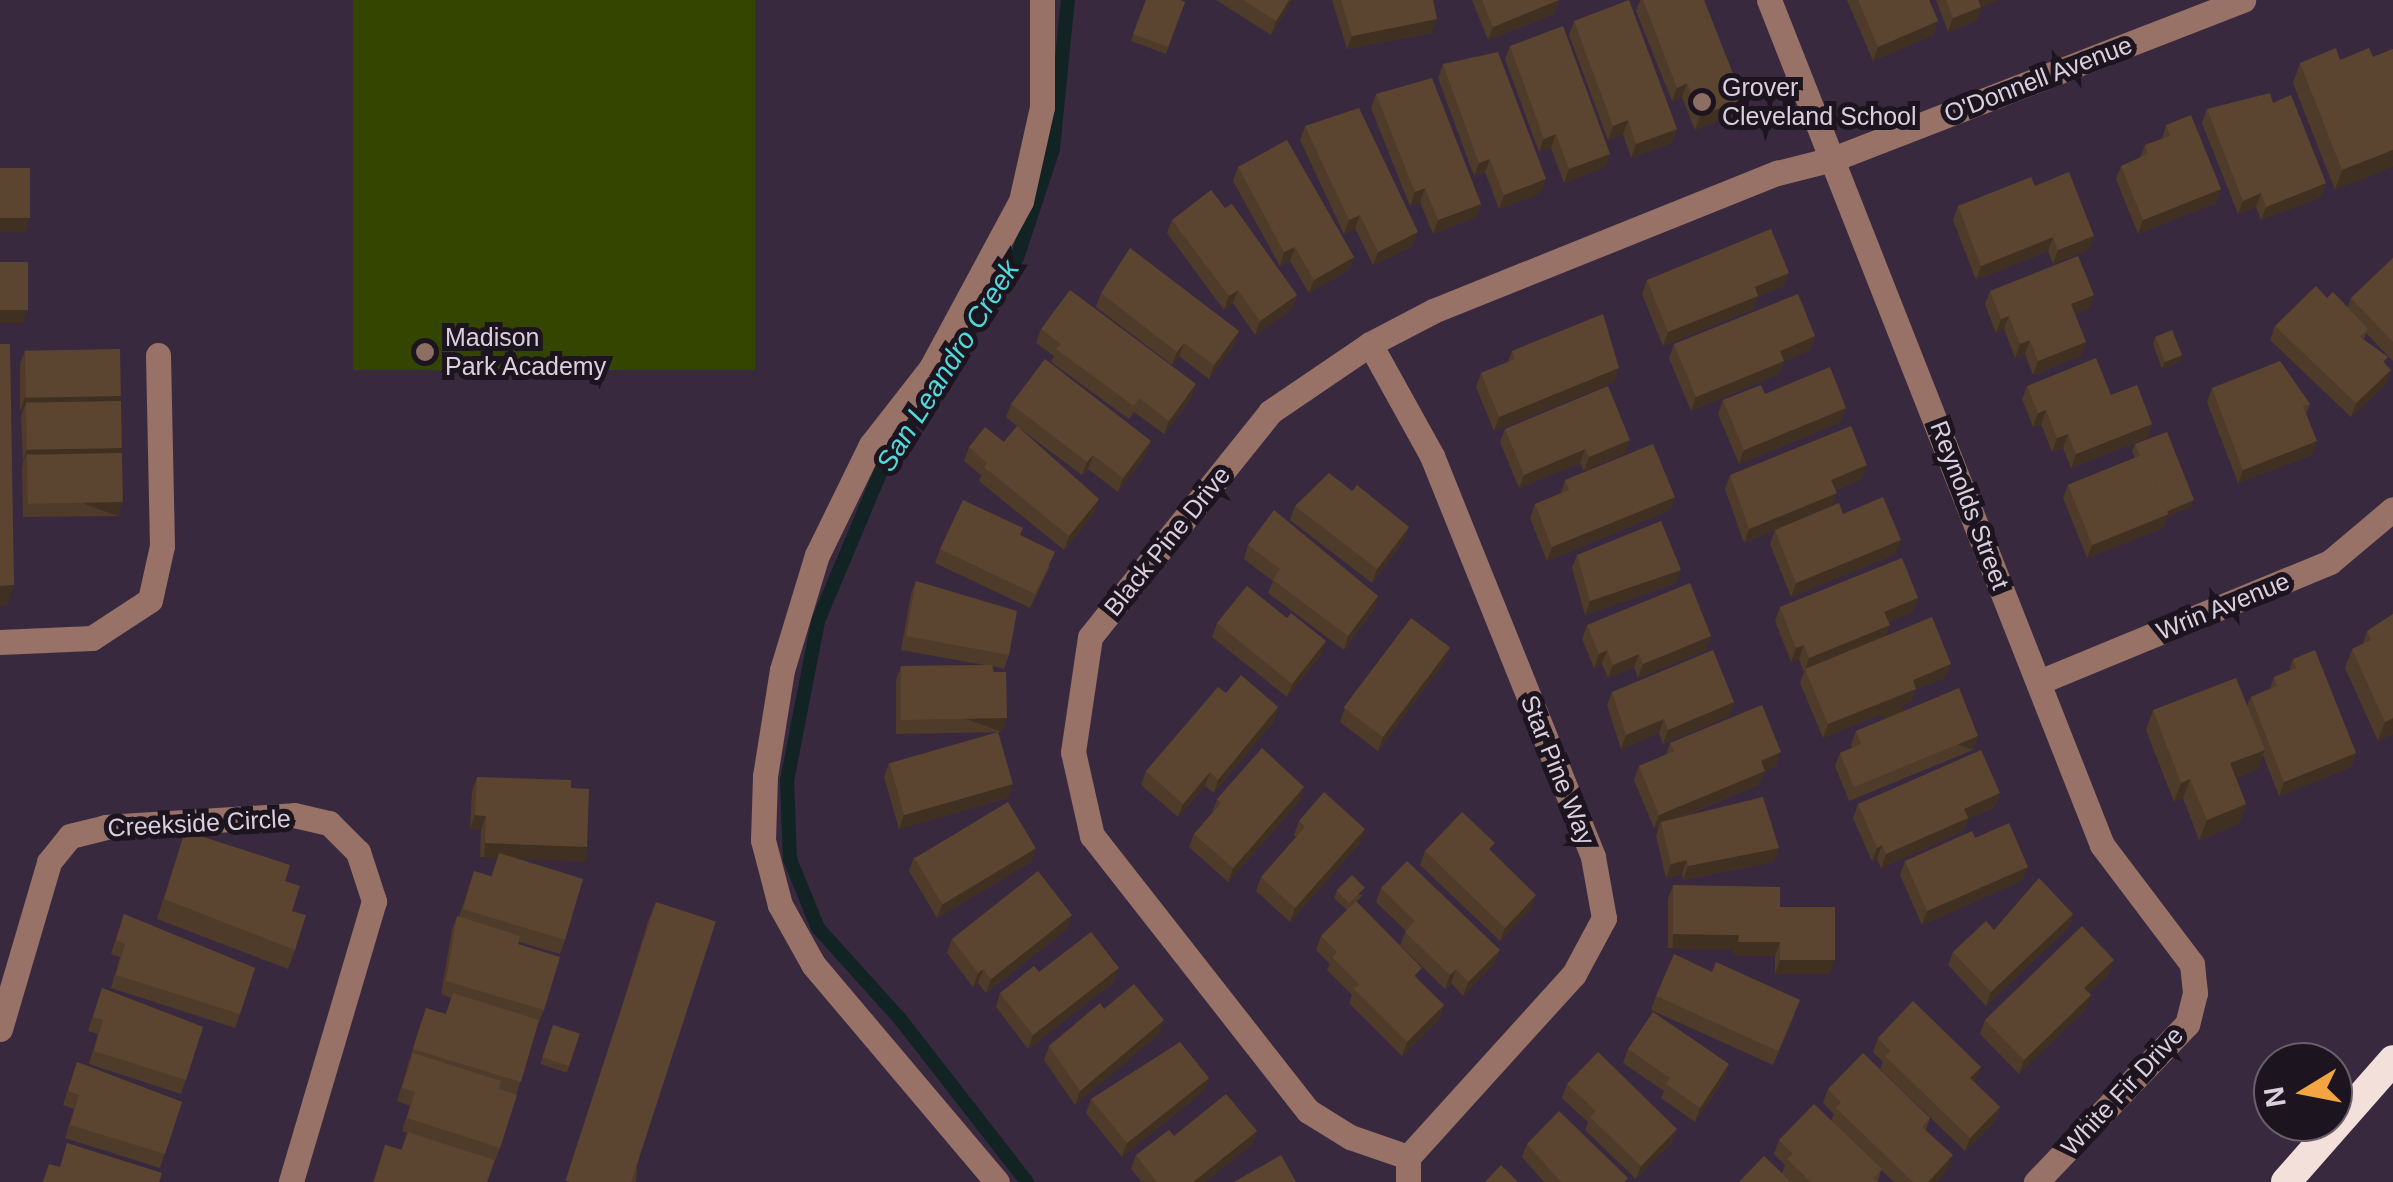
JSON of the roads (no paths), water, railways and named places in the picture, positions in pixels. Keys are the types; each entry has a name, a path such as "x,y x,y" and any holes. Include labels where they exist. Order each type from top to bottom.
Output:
{"highway":[{"path":"2286,1182 2393,1060"}],"street":[{"path":"998,1182 805,950 780,905 763,840 765,776 782,670 817,555 871,445 931,368 1020,201 1042,107 1042,0"},
{"name":"Reynolds Street","path":"1769,0 2102,845 2192,964 2195,993"},
{"name":"O'Donnell Avenue","path":"1834,159 2243,0"},
{"name":"Black Pine Drive","path":"1408,1170 1308,1111 1092,836 1072,752 1090,637 1270,412 1370,344 1433,311 1777,174 1834,159"},
{"name":"Star Pine Way","path":"1370,344 1439,474 1593,857 1604,918 1574,974 1408,1170"},
{"path":"0,642 92,638 150,600 162,546 158,355"},
{"name":"Wrin Avenue","path":"2040,682 2330,562 2393,508"},
{"name":"Creekside Circle","path":"0,1029 49,862 70,836 105,827 294,815 330,823 358,852 374,901 291,1182"},
{"name":"White Fir Drive","path":"2036,1182 2187,1024 2195,993"}],"waterway":[{"name":"San Leandro Creek","path":"1027,1182 900,1019 818,928 790,859 787,781 818,621 884,464 1017,258 1053,149 1068,0"}],"place":[{"name":"Grover Cleveland School","path":"1702,102"},
{"name":"Madison Park Academy","path":"425,352"}]}
